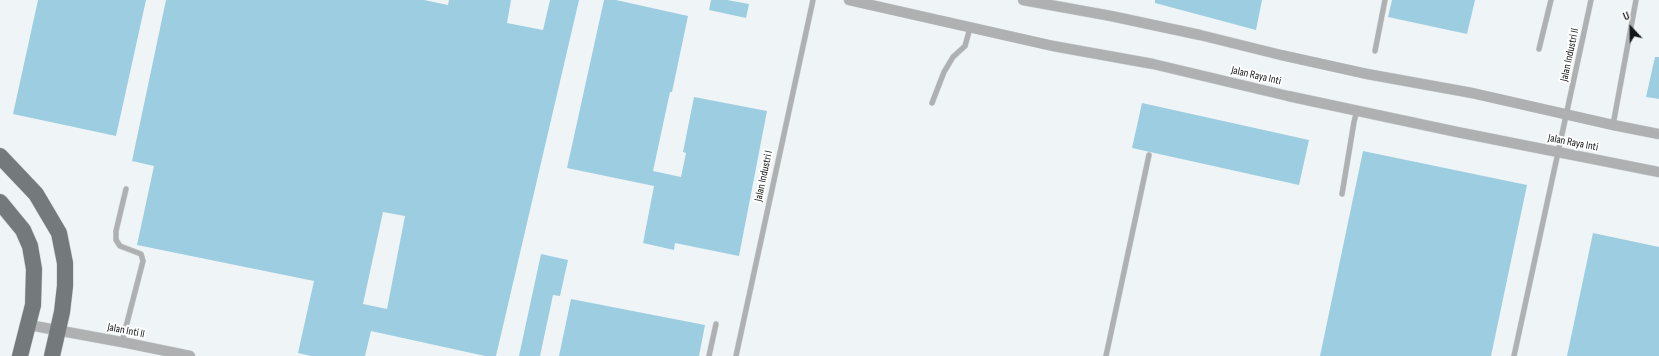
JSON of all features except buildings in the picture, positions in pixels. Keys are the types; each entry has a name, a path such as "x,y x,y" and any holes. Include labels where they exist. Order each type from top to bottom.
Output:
{"main road":[{"path":"0,156 36,194 58,233 65,263 62,312 52,356"},
{"path":"0,202 23,230 30,246 34,269 32,305 29,325 20,356"}],"street":[{"name":"Jalan Raya Inti","path":"849,0 1053,46 1152,64 1280,94 1558,153 1659,172"},
{"path":"1027,0 1126,19 1200,35 1288,57 1367,74 1472,93 1659,134"},
{"name":"Jalan Inti II","path":"29,325 190,356"}],"lane":[{"name":"Jalan Industri I","path":"736,356 813,0"},
{"path":"1375,51 1385,0"},
{"path":"1539,49 1551,0"},
{"name":"Jalan Industri II","path":"1514,356 1592,0"},
{"path":"1613,125 1636,0"},
{"path":"932,103 944,72 953,57 965,46 970,28"},
{"path":"1342,194 1357,110"},
{"path":"1106,356 1149,155"},
{"path":"122,342 143,261 141,254 120,246 116,240 116,231 126,189"},
{"path":"709,356 716,324"}]}
